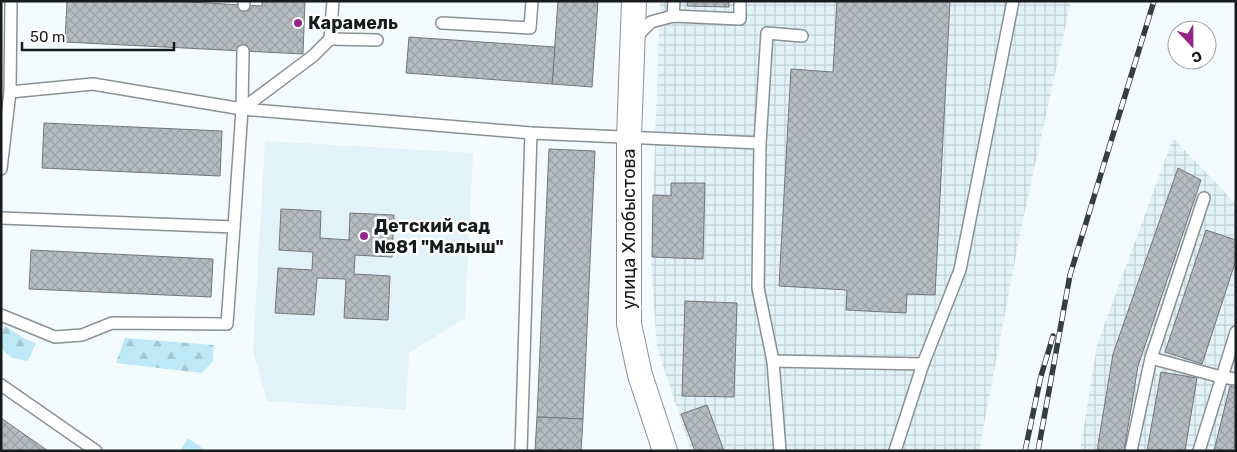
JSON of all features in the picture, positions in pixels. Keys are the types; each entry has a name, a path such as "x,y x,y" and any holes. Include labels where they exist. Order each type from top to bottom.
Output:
{"street":[{"name":"улица Хлобыстова","path":"634,1 629,137 629,324 640,375 666,451"}],"lane":[{"path":"1,168 10,92 11,1"},
{"path":"242,109 306,62 330,39 332,1"},
{"path":"442,23 530,28 532,1"},
{"path":"673,16 674,1"},
{"path":"632,42 651,22 673,16 740,19 740,1"},
{"path":"895,451 923,364 960,270 1013,1"},
{"path":"780,451 773,361 758,288 760,143 767,33 802,36"},
{"path":"330,39 377,40"},
{"path":"1,315 55,337 82,335 112,323 227,324 242,109 243,51"},
{"path":"10,92 93,84 242,109 531,133 760,143"},
{"path":"521,451 531,133"},
{"path":"1132,451 1151,358 1204,198"},
{"path":"1,218 234,227"},
{"path":"1199,451 1236,332"},
{"path":"1151,358 1221,377 1236,379"},
{"path":"773,361 923,364"},
{"path":"1,385 96,451"}],"shaded area":[{"path":"660,1 1071,1 1021,229 979,451 691,451 657,347 651,264"},
{"path":"1173,138 1236,204 1236,451 1080,451 1097,345"},
{"name":"Детский сад №81 \"Малыш\"","path":"265,141 473,153 465,318 409,353 406,410 267,401 253,351"}],"green space":[{"path":"5,326 27,340 36,343 28,361 12,358 1,348 1,331"},
{"path":"125,338 214,345 213,361 202,373 116,363"},
{"path":"188,438 206,451 180,451"}],"building":[{"path":"67,1 170,1 262,6 262,1 305,1 303,54 65,42"},
{"path":"558,1 598,1 592,87 552,84"},
{"path":"688,1 729,1 729,7 687,6"},
{"path":"837,1 950,1 935,295 907,294 906,313 846,310 847,290 779,286 791,69 833,72"},
{"path":"409,37 555,47 552,84 406,73"},
{"path":"44,123 222,131 220,176 42,168"},
{"path":"549,149 595,151 583,419 537,417"},
{"path":"1178,168 1201,180 1138,366 1124,451 1097,451 1113,354"},
{"path":"671,183 705,183 703,259 652,257 653,195 671,196"},
{"path":"281,209 321,211 320,238 349,240 350,213 394,215 392,257 355,255 354,274 390,276 388,320 344,318 346,279 317,278 314,315 275,313 278,268 312,270 313,252 279,250"},
{"path":"1206,230 1236,240 1236,260 1202,364 1165,352"},
{"path":"31,250 213,259 211,297 29,289"},
{"path":"685,301 737,303 734,397 682,396"},
{"path":"1161,372 1197,378 1185,451 1147,451"},
{"path":"1230,386 1236,388 1236,451 1214,451"},
{"path":"707,405 724,451 695,451 681,414"},
{"path":"537,417 583,419 581,451 535,451"},
{"path":"1,418 41,446 48,451 1,451"}],"railway":[{"path":"1038,451 1070,275 1154,1"},
{"path":"1025,451 1041,376 1053,336"}],"place":[{"name":"Карамель","path":"298,23"},
{"name":"Детский сад №81 \"Малыш\"","path":"364,236"}]}
